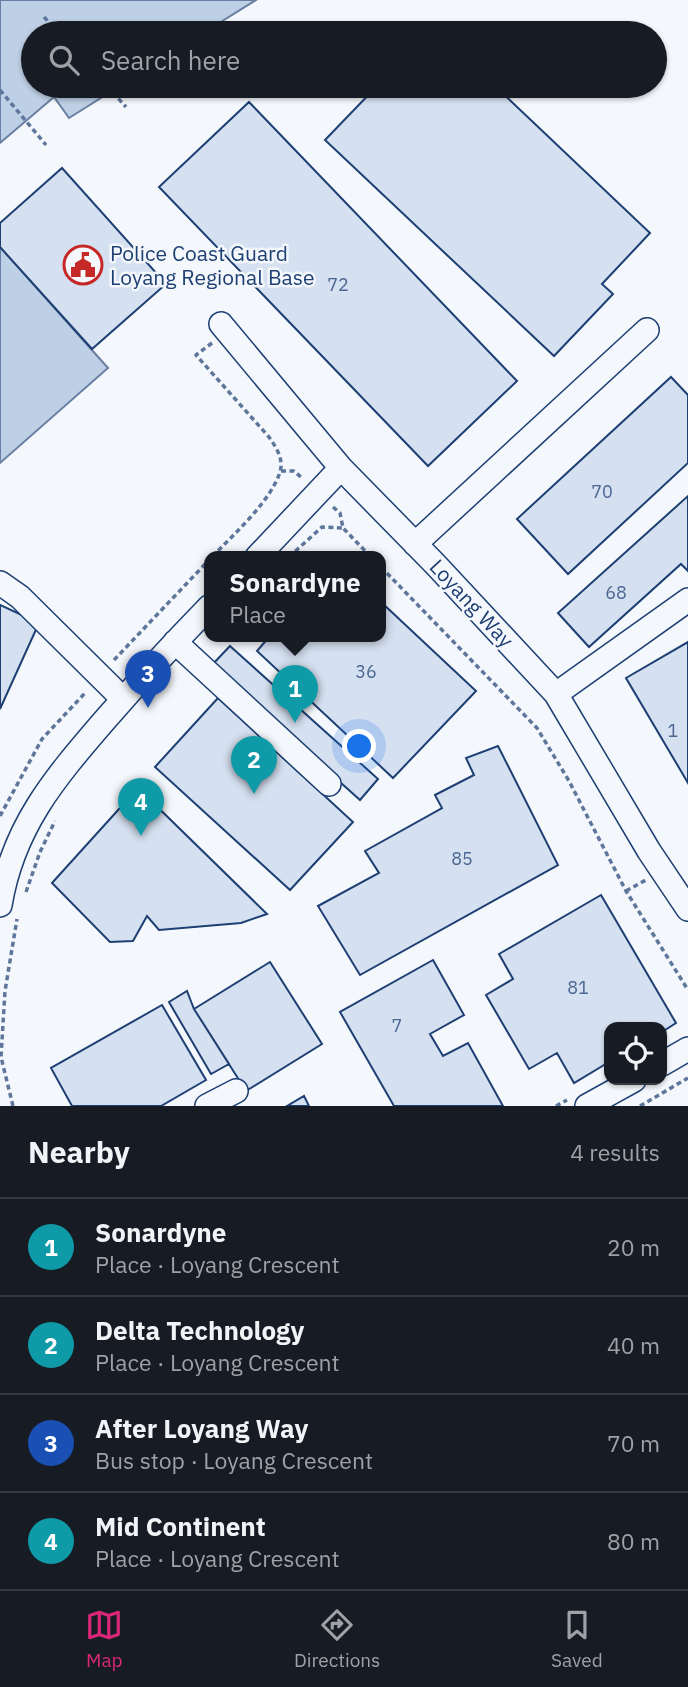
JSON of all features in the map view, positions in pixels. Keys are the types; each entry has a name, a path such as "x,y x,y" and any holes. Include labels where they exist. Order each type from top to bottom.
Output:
{"street":[{"name":"Loyang Way","path":"223,328 341,468 556,694 578,727 649,851 688,909"},
{"path":"415,544 646,330"},
{"path":"263,551 341,468"},
{"path":"0,583 20,597 122,699"},
{"path":"556,694 688,600"},
{"path":"10,908 5,876 31,818 56,776 122,699 204,612"},
{"path":"175,642 329,784"},
{"path":"667,1061 688,1049"},
{"path":"587,1106 625,1085"},
{"path":"207,1106 236,1091"}],"path":[{"path":"44,17 48,21"},
{"path":"0,90 46,145"},
{"path":"118,98 126,107"},
{"path":"218,551 258,510 281,471 279,450 196,355 223,328"},
{"path":"296,551 322,527 343,528 365,551"},
{"path":"386,572 537,728 569,781 626,891 688,990"},
{"path":"24,899 40,852 57,818"},
{"path":"10,908 16,923 5,991 1,1057 13,1106"},
{"path":"640,1106 688,1078"}],"water":[{"path":"0,0 256,0 222,21 21,21 21,98 53,98 0,143"},
{"path":"55,98 101,98 69,118"},
{"path":"0,247 108,368 0,463"}],"building":[{"path":"365,98 508,98 650,233 602,284 613,294 554,356 325,140"},
{"path":"249,102 517,381 428,466 159,187"},
{"name":"Police Coast Guard Loyang Regional Base","path":"62,168 166,284 92,349 0,247 0,223"},
{"path":"671,377 688,395 688,463 568,574 517,519"},
{"path":"688,496 688,571 681,564 589,647 558,613"},
{"path":"0,605 39,623 0,709"},
{"path":"386,607 476,691 393,778 257,651 265,642 386,642"},
{"path":"688,642 688,783 626,678"},
{"path":"230,646 378,779 360,800 211,666"},
{"path":"218,698 353,822 290,890 155,767"},
{"path":"498,746 558,865 360,975 318,906 379,873 365,851 442,808 435,795 474,775 466,758"},
{"path":"138,788 267,914 241,923 159,930 147,916 133,941 110,942 52,883"},
{"path":"601,895 676,1023 667,1029 667,1022 604,1022 604,1065 574,1083 557,1053 529,1069 486,995 513,979 499,954"},
{"path":"433,960 464,1015 430,1034 443,1056 468,1043 503,1106 394,1106 340,1012"},
{"path":"270,962 322,1044 246,1091 194,1009"},
{"path":"187,991 194,1009 229,1064 211,1074 169,1002"},
{"path":"162,1005 206,1080 161,1106 72,1106 51,1068"},
{"path":"304,1096 309,1106 287,1106"}],"place":[{"name":"Police Coast Guard Loyang Regional Base","path":"83,265"},
{"name":"After Loyang Way","path":"148,708"},
{"name":"Sonardyne","path":"295,723"},
{"name":"Delta Technology","path":"254,794"},
{"name":"Mid Continent","path":"141,836"}]}
